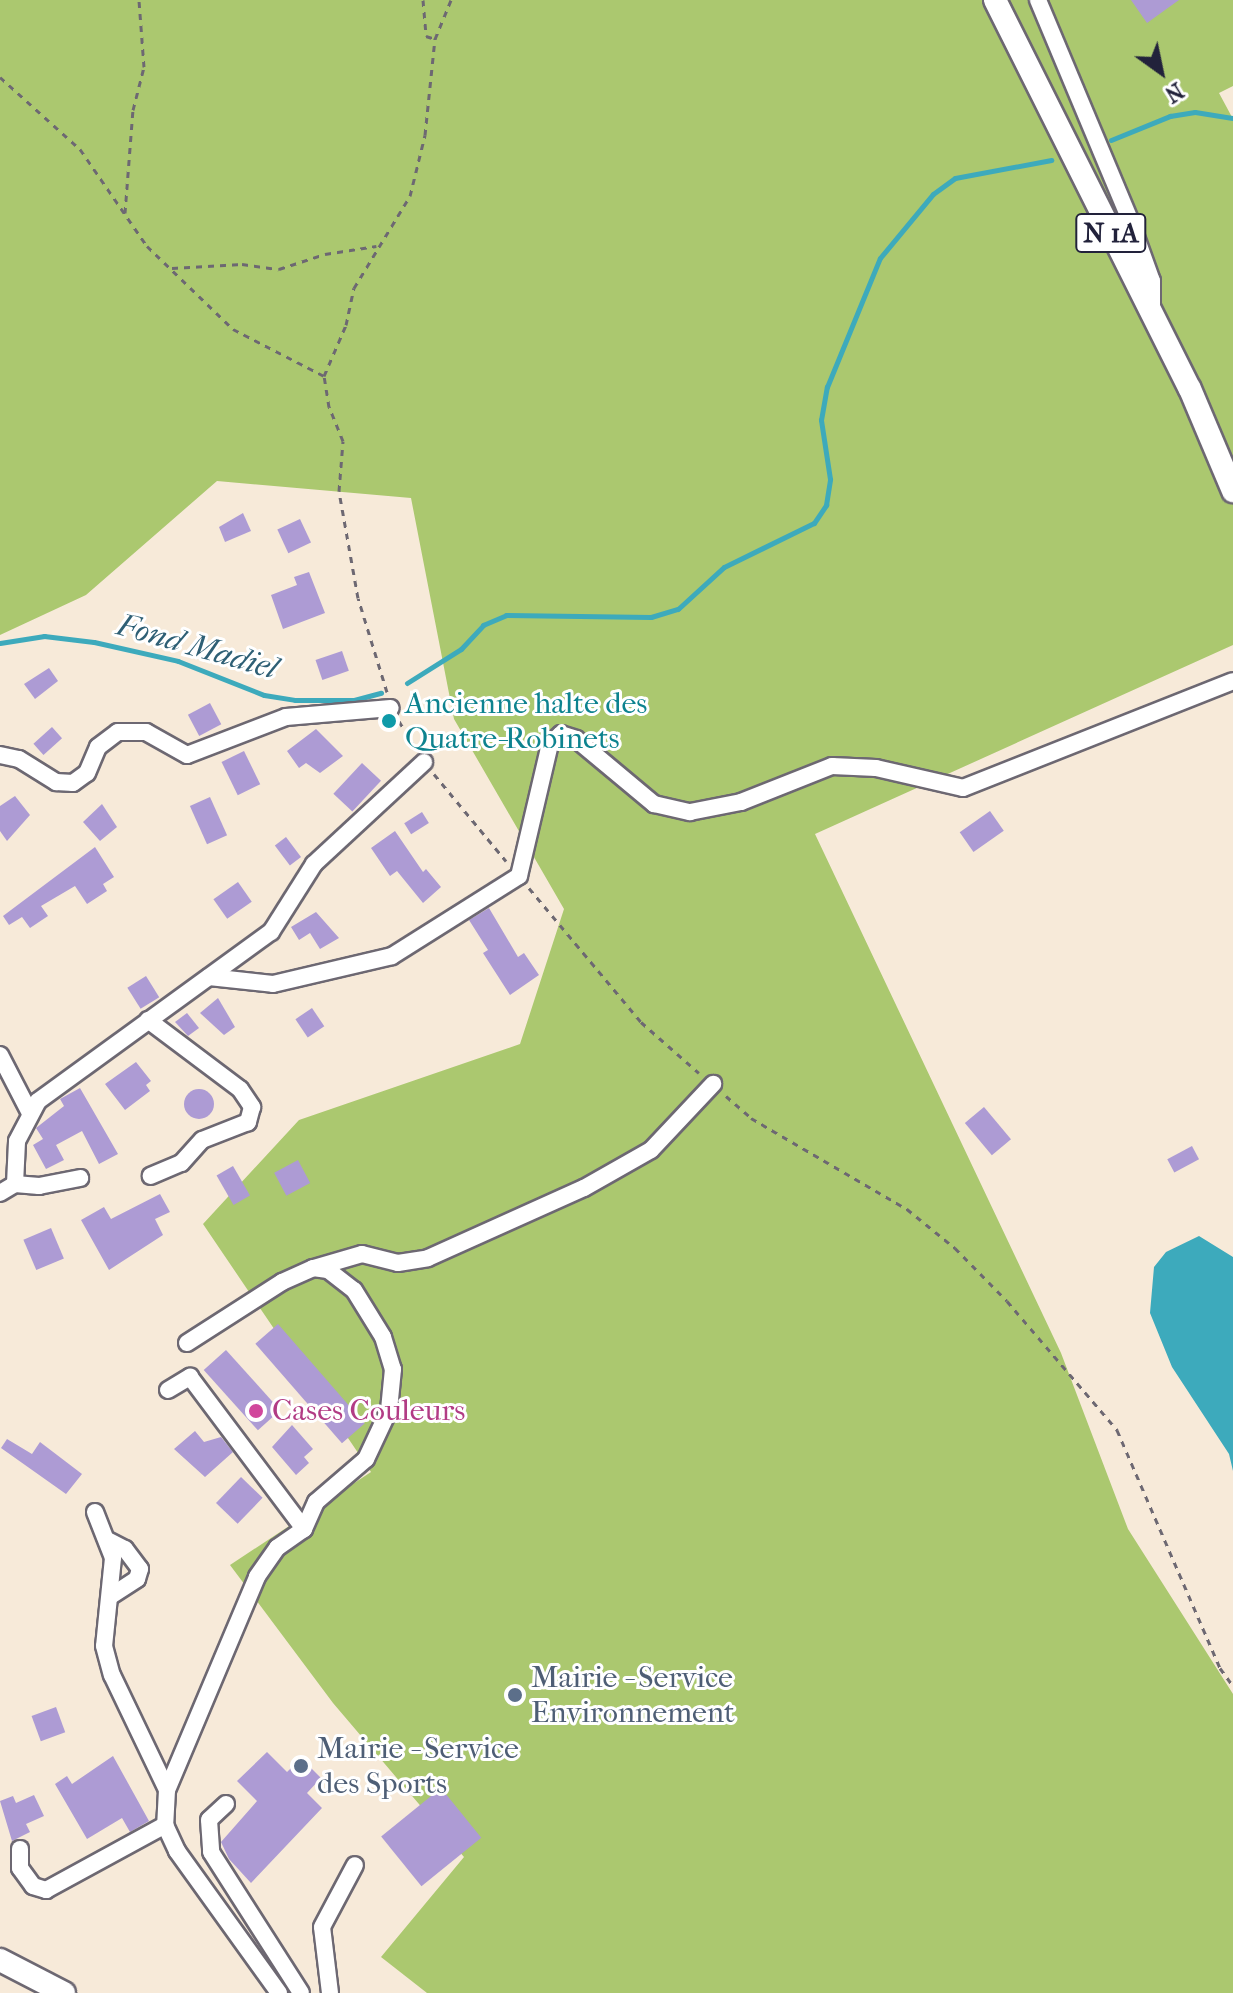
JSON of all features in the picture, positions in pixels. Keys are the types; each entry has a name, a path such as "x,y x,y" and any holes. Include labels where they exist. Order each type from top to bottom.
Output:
{"main road":[{"name":"N 1A","path":"995,0 1152,316 1233,491"},
{"path":"0,1960 64,1993"}],"street":[{"name":"N 1a","path":"1038,0 1130,220 1152,281 1152,316"},
{"path":"209,977 273,984 392,956 519,876 550,744 561,734 576,739 654,804 690,812 729,806 832,766 876,768 963,788 1233,681"},
{"path":"0,755 19,759 56,782 73,783 87,773 98,747 118,732 146,732 187,755 286,717 391,708"},
{"path":"80,1178 7,1188 17,1141 30,1113 48,1092 271,932 314,864 424,762"},
{"path":"148,1020 240,1089 252,1107 248,1122 202,1140 181,1163 151,1176"},
{"path":"0,1055 30,1113"},
{"path":"187,1343 313,1268 362,1254 398,1263 428,1258 584,1188 651,1150 713,1084"},
{"path":"279,1993 231,1932 165,1825 167,1790 257,1577 277,1548 304,1529 316,1502 354,1473 381,1434 393,1369 383,1337 354,1290 340,1275 313,1268"},
{"path":"168,1390 190,1377 304,1529"},
{"path":"95,1512 109,1541 112,1595 103,1626 112,1675 167,1790"},
{"path":"109,1541 125,1549 140,1569 137,1579 112,1595"},
{"path":"226,1804 209,1820 211,1852 301,1993"},
{"path":"20,1849 20,1868 33,1886 46,1890 165,1825"},
{"path":"330,1993 322,1927 355,1865"}],"path":[{"path":"125,213 133,110 144,67 139,0"},
{"path":"423,0 426,36 435,39"},
{"path":"451,0 435,39 425,135 410,196 376,246 354,288 346,325 324,376 343,441 339,491 358,598 391,708 424,762 641,1022 751,1118 907,1209 955,1248 1007,1301 1117,1430 1220,1668 1233,1686"},
{"path":"0,77 80,149 125,213 171,268 233,329 324,376"},
{"path":"171,268 242,264 279,269 325,254 376,246"}],"green space":[{"path":"0,0 1233,0 1233,86 1219,93 1233,119 1233,645 815,834 1061,1353 1128,1529 1233,1694 1233,1993 427,1993 381,1957 464,1857 333,1703 230,1565 371,1472 203,1224 299,1120 520,1044 564,909 454,719 411,498 217,481 86,595 0,635"}],"water":[{"path":"1199,1236 1233,1257 1233,1471 1229,1454 1172,1367 1150,1313 1154,1267 1166,1252"}],"building":[{"path":"1131,0 1179,0 1147,23"},
{"path":"243,513 251,531 225,542 219,527"},
{"path":"300,519 311,543 288,553 277,530"},
{"path":"309,572 325,613 283,629 271,595 297,585 294,577"},
{"path":"342,651 349,671 322,680 316,660"},
{"path":"49,668 58,681 35,699 24,684"},
{"path":"210,703 221,724 199,736 188,715"},
{"path":"52,727 62,738 43,755 33,744"},
{"path":"316,729 343,756 320,773 306,763 299,768 287,751"},
{"path":"244,751 260,784 238,795 222,762"},
{"path":"362,763 381,781 352,811 333,794"},
{"path":"15,796 30,815 7,841 0,831 0,806"},
{"path":"210,797 227,835 207,844 190,806"},
{"path":"102,804 117,827 100,841 83,822"},
{"path":"990,811 1004,831 973,852 960,832"},
{"path":"422,812 429,823 411,834 404,823"},
{"path":"395,831 423,872 426,869 441,887 423,903 397,871 390,876 371,848"},
{"path":"286,837 301,857 290,865 275,845"},
{"path":"95,847 114,877 103,884 107,891 87,904 75,886 41,906 48,916 30,928 22,917 9,925 3,916"},
{"path":"238,882 252,902 227,919 213,899"},
{"path":"489,908 518,957 524,953 539,975 510,995 483,953 488,950 469,920"},
{"path":"316,912 339,938 320,949 310,933 299,940 291,927"},
{"path":"146,976 159,997 141,1009 127,988"},
{"path":"218,998 235,1027 224,1035 200,1013"},
{"path":"312,1008 324,1026 308,1037 295,1019"},
{"path":"187,1013 199,1028 188,1036 175,1022"},
{"path":"136,1062 151,1081 146,1085 150,1091 125,1110 105,1084"},
{"path":"80,1088 118,1154 99,1164 82,1131 56,1145 64,1160 46,1169 33,1145 43,1139 36,1128 64,1106 60,1099"},
{"path":"199,1089 210,1093 214,1104 210,1115 199,1119 188,1115 184,1104 188,1093"},
{"path":"984,1107 1011,1139 992,1155 965,1123"},
{"path":"1192,1146 1199,1159 1174,1172 1167,1159"},
{"path":"298,1160 310,1183 286,1196 274,1173"},
{"path":"233,1166 250,1195 234,1205 217,1176"},
{"path":"160,1194 170,1212 155,1219 163,1235 109,1270 81,1220 104,1207 111,1219"},
{"path":"51,1228 64,1258 36,1270 23,1240"},
{"path":"278,1324 365,1424 342,1443 255,1344"},
{"path":"226,1350 280,1410 258,1430 204,1370"},
{"path":"292,1425 313,1449 304,1457 309,1463 296,1475 272,1447"},
{"path":"195,1431 204,1442 221,1437 233,1452 205,1477 174,1449"},
{"path":"7,1439 32,1454 40,1442 82,1474 66,1494 1,1448"},
{"path":"241,1477 263,1498 238,1524 216,1503"},
{"path":"56,1707 65,1732 41,1741 32,1716"},
{"path":"267,1752 287,1772 301,1758 321,1778 307,1793 322,1808 251,1883 229,1859 221,1842 257,1801 237,1781"},
{"path":"113,1756 149,1821 130,1832 122,1818 87,1839 55,1784 67,1776 72,1784"},
{"path":"441,1788 481,1838 421,1886 381,1836"},
{"path":"34,1795 44,1816 26,1824 30,1832 12,1841 0,1801 13,1796 16,1803"}],"waterway":[{"name":"Fond Madiel","path":"1111,140 1170,116 1195,112 1233,118"},
{"name":"Fond Madiel","path":"407,683 461,649 483,625 506,615 651,617 678,609 724,567 814,523 826,505 830,479 821,420 827,387 880,258 933,194 955,178 1051,160"},
{"name":"Fond Madiel","path":"0,643 44,636 94,642 178,661 264,695 295,700 354,700 381,693"}],"place":[{"name":"Ancienne halte des Quatre-Robinets","path":"389,721"},
{"name":"Cases Couleurs","path":"256,1411"},
{"name":"Mairie - Service Environnement","path":"515,1695"},
{"name":"Mairie - Service des Sports","path":"301,1766"}]}
